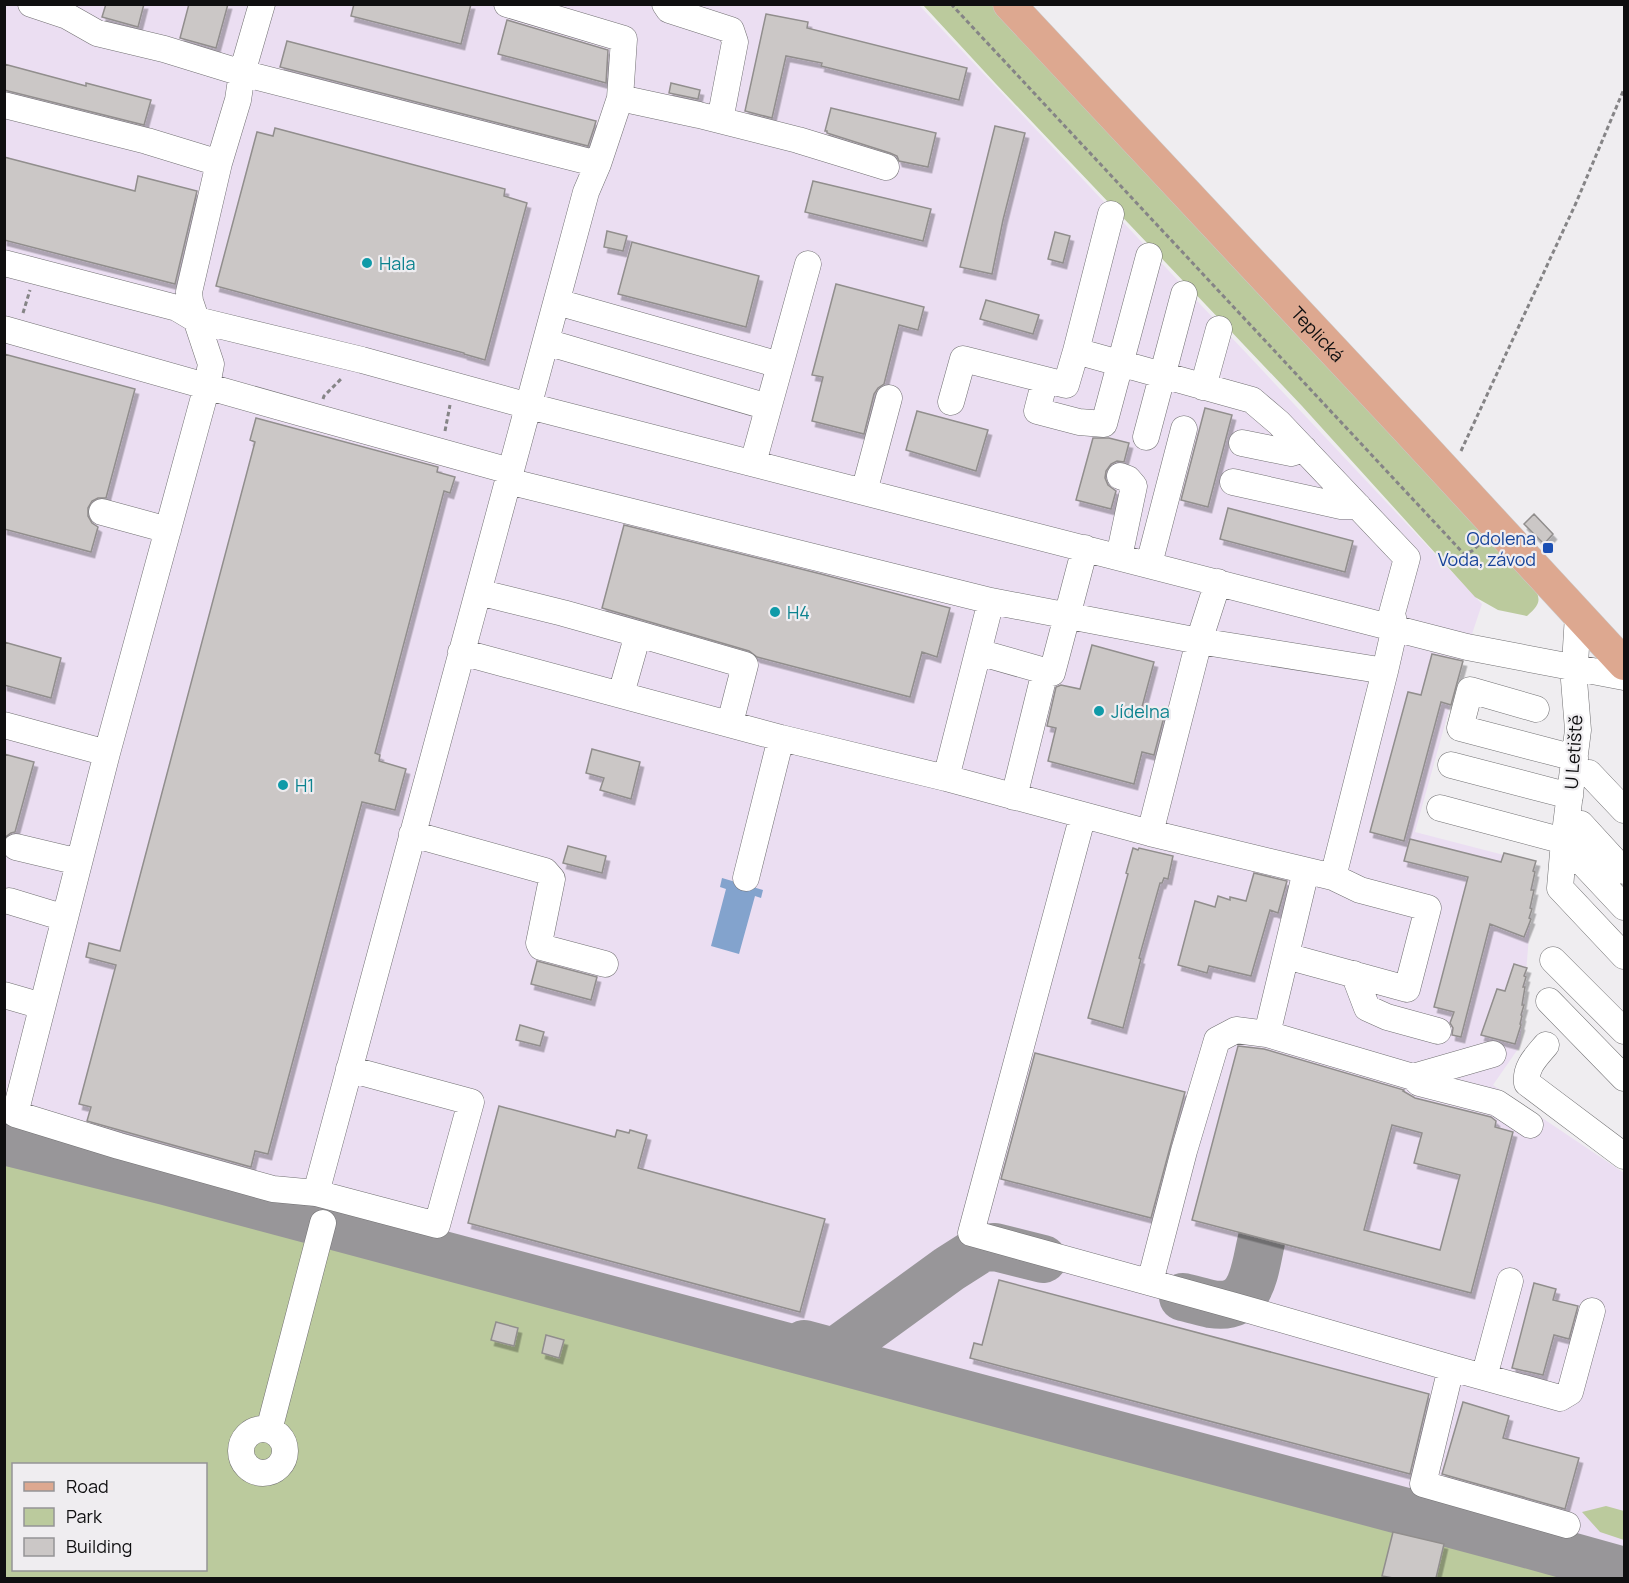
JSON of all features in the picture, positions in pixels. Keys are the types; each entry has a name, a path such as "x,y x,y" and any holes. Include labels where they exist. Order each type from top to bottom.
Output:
{"main road":[{"name":"Teplická","path":"1009,4 1624,664"}],"lane":[{"path":"31,4 68,16 97,33 164,49 242,73 597,164"},
{"path":"262,4 242,73 238,100 219,163 189,292 211,364 207,386 107,753 15,1114 273,1189 316,1193 437,1226 471,1102 350,1069"},
{"path":"316,1193 586,192 620,98 624,39 507,4"},
{"path":"665,4 669,10 731,30 735,42 721,115"},
{"path":"620,98 798,140 886,167"},
{"path":"4,105 147,141 219,163"},
{"path":"951,402 963,359 1066,385 1111,214"},
{"path":"1045,380 1037,411 1079,422 1104,424 1149,256"},
{"path":"4,263 177,308 197,320 362,360 529,406 864,492 1467,646 1624,677"},
{"path":"753,463 808,264"},
{"path":"1146,437 1184,294"},
{"path":"557,302 780,365"},
{"path":"1203,387 1219,329"},
{"path":"11,331 319,418 509,476 991,601 1199,641 1385,671"},
{"path":"546,342 768,407"},
{"path":"1076,351 1252,400 1279,423 1407,558 1392,613 1395,627 1385,671 1332,877"},
{"path":"864,492 889,398"},
{"path":"1149,564 1184,429"},
{"path":"1242,443 1290,453 1304,449"},
{"path":"1119,557 1134,486 1128,479 1120,476"},
{"path":"1233,482 1341,506 1358,506"},
{"path":"102,512 168,530"},
{"path":"978,652 1052,673 1085,548"},
{"path":"1150,833 1199,641 1218,582"},
{"path":"478,592 563,613 745,665 730,723"},
{"path":"946,778 991,601"},
{"name":"U Letiště","path":"1566,852 1570,796 1582,765 1575,666 1578,615"},
{"path":"621,694 638,634"},
{"path":"461,652 781,738 946,778 1150,833 1306,870 1332,877 1360,890 1428,908 1407,989 1286,956"},
{"path":"1014,797 1045,671"},
{"path":"1536,709 1470,690 1460,728 1582,765 1624,810"},
{"path":"4,725 107,753"},
{"path":"746,878 781,738"},
{"path":"1451,765 1570,796"},
{"path":"1440,808 1624,871"},
{"path":"1083,815 971,1233 1560,1398 1570,1392 1592,1311"},
{"path":"412,834 545,871 552,879 539,943 541,947 605,964"},
{"path":"16,847 79,862"},
{"path":"1566,852 1624,907"},
{"path":"1566,852 1624,930"},
{"path":"1566,852 1624,956"},
{"path":"1267,1034 1306,870"},
{"path":"9,901 65,918"},
{"path":"1552,960 1624,1031"},
{"path":"1354,974 1367,1008 1387,1017 1438,1031"},
{"path":"4,995 42,1006"},
{"path":"1549,1001 1624,1078"},
{"path":"1150,1282 1184,1151 1217,1040 1236,1030 1267,1034 1413,1077 1419,1083 1497,1103 1530,1125"},
{"path":"1546,1046 1533,1060 1526,1074 1527,1083 1624,1156"},
{"path":"1413,1077 1493,1054"},
{"path":"269,1430 323,1223"},
{"path":"1484,1377 1510,1281"},
{"path":"1451,1368 1424,1484 1567,1525"}],"path":[{"path":"951,4 1464,554 1472,551 1496,527"},
{"path":"1459,454 1576,204 1624,89"},
{"path":"11,331 35,271"},
{"path":"319,418 324,396 362,360"}],"shaded area":[{"path":"4,5 919,5 1482,604 1460,670 1415,832 1535,863 1520,1046 1493,1085 1624,1173 1624,1553 1590,1542 5,1121"}],"green space":[{"path":"923,5 995,5 1532,580 1537,592 1536,607 1527,616 1498,610 1475,597 1302,406"},
{"path":"5,1161 1574,1578 5,1578"},
{"path":"1606,1506 1624,1511 1624,1540 1600,1532 1582,1512"}],"water":[{"path":"722,878 763,890 761,898 755,896 739,954 711,946 726,889 720,887"}],"building":[{"path":"106,4 144,4 138,27 102,17"},
{"path":"189,4 228,4 216,48 180,38"},
{"path":"354,4 471,4 461,44 351,16"},
{"path":"766,14 808,22 807,28 967,68 959,100 821,66 822,63 786,56 772,118 745,111"},
{"path":"507,20 608,50 606,83 498,54"},
{"path":"287,41 596,121 588,146 280,67"},
{"path":"4,64 86,86 86,83 151,100 144,125 4,90"},
{"path":"671,83 700,90 698,99 669,93"},
{"path":"831,108 936,133 928,167 899,161 897,156 890,153 827,133 825,131"},
{"path":"995,126 1025,133 992,274 960,267"},
{"name":"Hala","path":"275,128 505,189 504,196 527,203 485,360 216,286 257,132 273,136"},
{"path":"4,157 135,191 138,176 197,191 175,284 4,240"},
{"path":"813,181 931,209 923,241 805,212"},
{"path":"607,231 627,236 623,251 604,247"},
{"path":"1055,232 1070,236 1063,263 1048,259"},
{"path":"632,242 759,276 746,327 618,294"},
{"path":"836,284 924,307 918,330 899,325 884,384 874,394 864,434 812,421 823,377 812,375"},
{"path":"986,300 1039,315 1033,334 980,319"},
{"path":"4,354 135,389 106,498 92,501 88,508 88,516 98,527 91,552 4,529"},
{"path":"1205,408 1232,415 1208,507 1181,500"},
{"path":"917,411 988,430 976,471 906,450"},
{"name":"H1","path":"256,418 438,467 437,472 455,477 450,493 444,491 375,753 380,755 379,761 406,769 395,810 362,802 268,1154 255,1151 251,1167 87,1121 91,1107 79,1104 116,965 86,957 89,943 120,951 255,442 250,440"},
{"path":"1093,438 1109,438 1129,443 1124,462 1117,461 1111,464 1106,471 1105,478 1108,485 1116,491 1111,509 1076,500"},
{"path":"1228,508 1353,541 1345,572 1220,539"},
{"path":"1534,514 1553,534 1544,544 1524,524"},
{"name":"H4","path":"624,525 950,608 937,657 922,652 910,697 757,657 749,651 602,608"},
{"path":"4,642 61,658 51,698 4,685"},
{"name":"Jídelna","path":"1092,645 1154,662 1142,707 1165,713 1154,755 1142,752 1134,784 1048,761 1056,728 1047,726 1056,687 1061,685 1080,689"},
{"path":"1432,654 1463,661 1451,705 1441,702 1404,841 1370,832 1408,692 1421,695"},
{"path":"592,749 640,762 631,799 600,790 604,778 586,773"},
{"path":"4,754 34,762 15,832 4,838"},
{"path":"1410,839 1501,862 1504,853 1536,861 1531,890 1534,890 1530,908 1532,909 1529,918 1531,919 1524,937 1490,924 1461,1037 1452,1035 1453,1028 1450,1023 1454,1012 1434,1007 1468,877 1404,861"},
{"path":"568,846 606,856 602,873 563,863"},
{"path":"1133,848 1173,856 1168,879 1164,878 1160,883 1139,958 1141,959 1123,1028 1088,1018 1128,874 1126,873"},
{"path":"1254,873 1287,881 1278,913 1270,910 1251,976 1209,966 1207,973 1178,965 1195,901 1215,907 1218,896 1230,900 1230,897 1246,901"},
{"path":"537,961 597,977 591,1000 531,984"},
{"path":"1514,964 1527,968 1524,976 1526,977 1523,987 1525,987 1521,1025 1515,1044 1481,1035 1497,989 1505,991"},
{"path":"520,1025 544,1032 540,1046 516,1040"},
{"path":"1238,1046 1264,1049 1404,1090 1415,1098 1491,1117 1496,1121 1495,1127 1513,1132 1471,1293 1192,1220","holes":["1392,1125 1422,1133 1414,1163 1460,1175 1440,1250 1364,1230"]},
{"path":"1035,1053 1185,1092 1151,1218 1001,1179"},
{"path":"499,1106 615,1137 617,1130 629,1133 630,1130 647,1135 638,1168 825,1219 800,1312 468,1223"},
{"path":"999,1280 1429,1394 1410,1474 970,1358 974,1343 982,1345"},
{"path":"1534,1283 1556,1289 1553,1300 1578,1306 1569,1339 1554,1335 1543,1375 1512,1368"},
{"path":"496,1322 518,1328 514,1346 491,1340"},
{"path":"546,1335 564,1340 559,1358 542,1353"},
{"path":"1463,1402 1509,1416 1503,1438 1579,1458 1565,1509 1442,1474"},
{"path":"1393,1532 1444,1544 1436,1578 1382,1576"}],"taxiway":[{"path":"4,1141 165,1181 1624,1571"},
{"path":"1183,1297 1211,1304 1236,1301 1250,1286 1262,1238"},
{"path":"804,1344 836,1351 949,1269 982,1248 995,1247 1043,1259"}],"place":[{"name":"Hala","path":"367,263"},
{"name":"Odolena Voda, závod","path":"1548,548"},
{"name":"H4","path":"775,612"},
{"name":"Jídelna","path":"1099,711"},
{"name":"H1","path":"283,785"}]}
